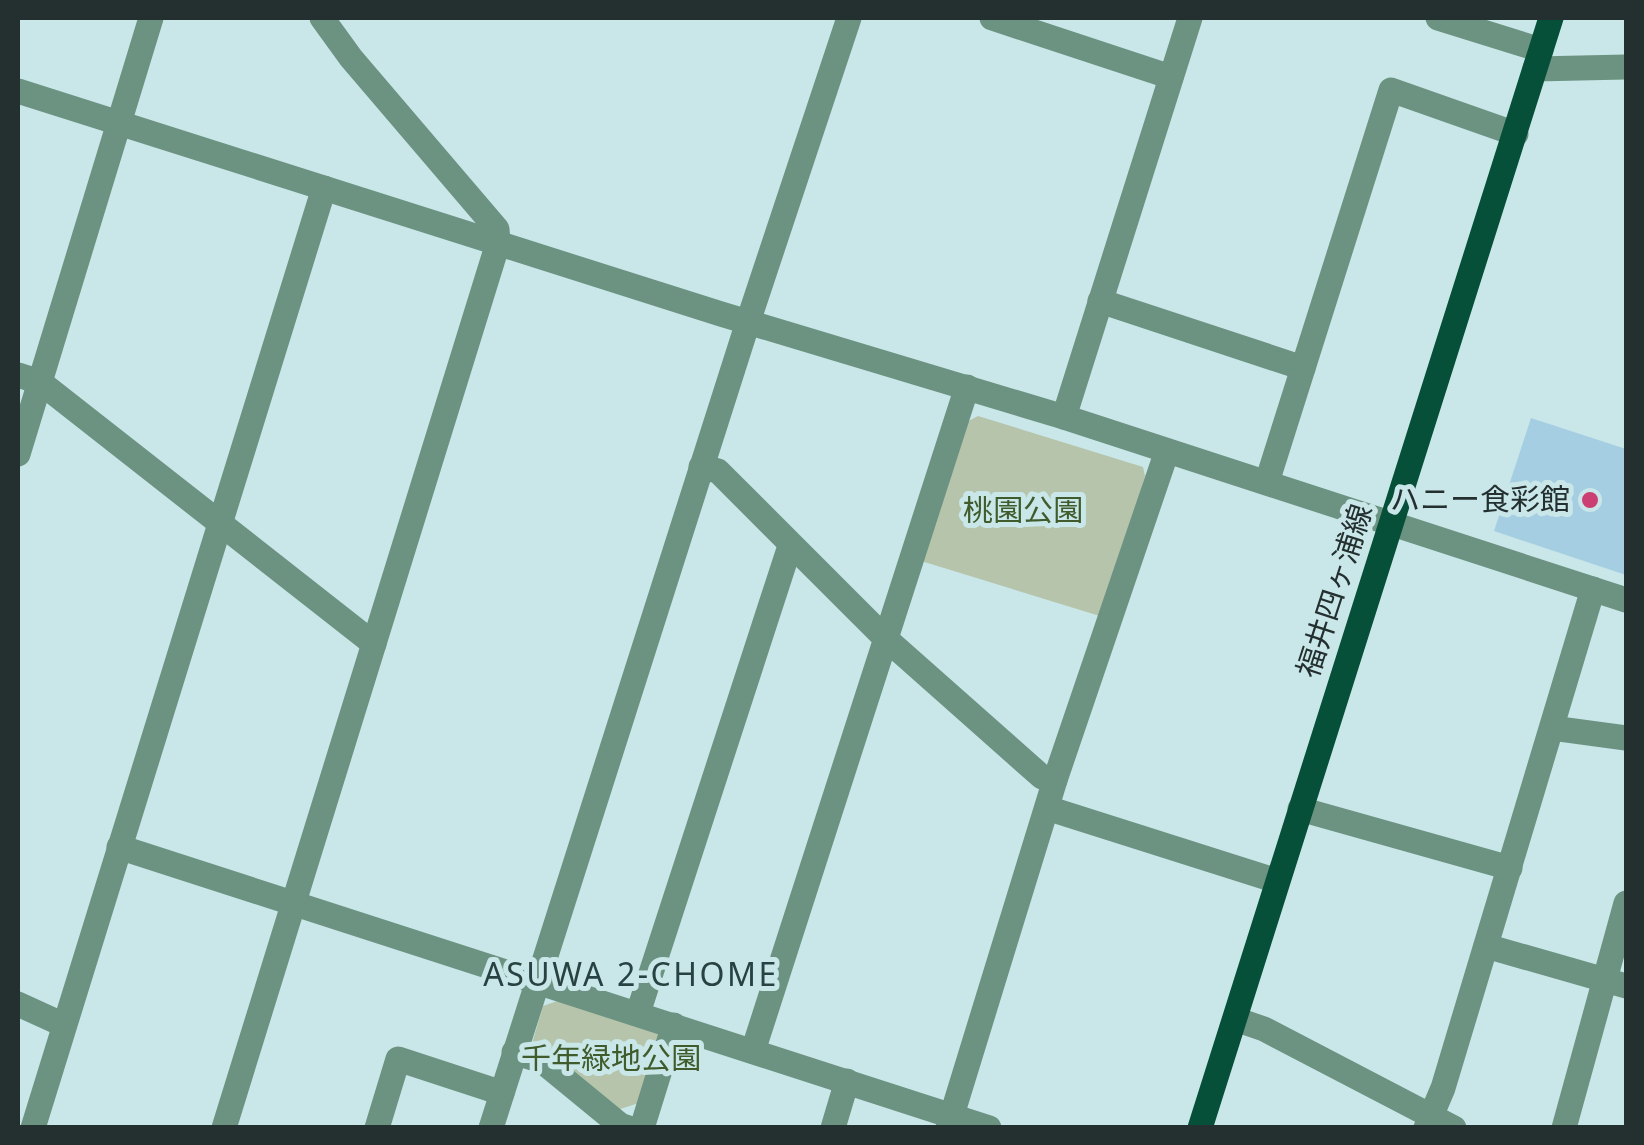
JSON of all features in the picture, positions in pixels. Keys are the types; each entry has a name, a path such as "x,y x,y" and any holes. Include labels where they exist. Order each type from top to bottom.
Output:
{"main road":[{"name":"福井四ヶ浦線","path":"1200,1128 1551,18"}],"street":[{"path":"18,454 29,378 151,18"},
{"path":"224,1128 498,243 497,228 351,58 322,18"},
{"path":"492,1128 701,466 849,18"},
{"path":"992,18 1171,76"},
{"path":"1064,417 1190,18"},
{"path":"1438,18 1538,59 1626,67"},
{"path":"1266,482 1390,90 1516,134"},
{"path":"18,91 748,322 1064,417 1626,600"},
{"path":"32,1128 324,188"},
{"path":"1100,302 1302,368"},
{"path":"29,378 374,644"},
{"path":"753,1051 968,387"},
{"path":"950,1122 1056,780 1167,451"},
{"path":"701,466 718,472 884,637 1042,777 1056,780"},
{"path":"638,1014 792,547"},
{"path":"1235,1019 1264,1029 1438,1124 1486,946 1593,589"},
{"path":"1552,728 1626,738"},
{"path":"1047,808 1277,880"},
{"path":"1300,810 1510,868"},
{"path":"119,847 848,1082 950,1122 989,1128"},
{"path":"1564,1128 1616,983 1626,902"},
{"path":"1486,946 1616,983"},
{"path":"18,1004 64,1024"},
{"path":"642,1128 674,1025"},
{"path":"514,1052 542,1060 628,1128"},
{"path":"378,1128 398,1059 502,1093"},
{"path":"833,1128 848,1082"}],"green space":[{"name":"桃園公園","path":"978,416 1143,467 1145,476 1103,617 918,560 963,424"},
{"name":"千年緑地公園","path":"563,999 664,1029 642,1102 611,1112 531,1047 543,1006"}],"building":[{"path":"1531,418 1626,449 1626,575 1494,531"}],"place":[{"name":"ハニー食彩館","path":"1590,500"}],"district":[{"name":"ASUWA 2-CHOME","path":"631,975"}]}
